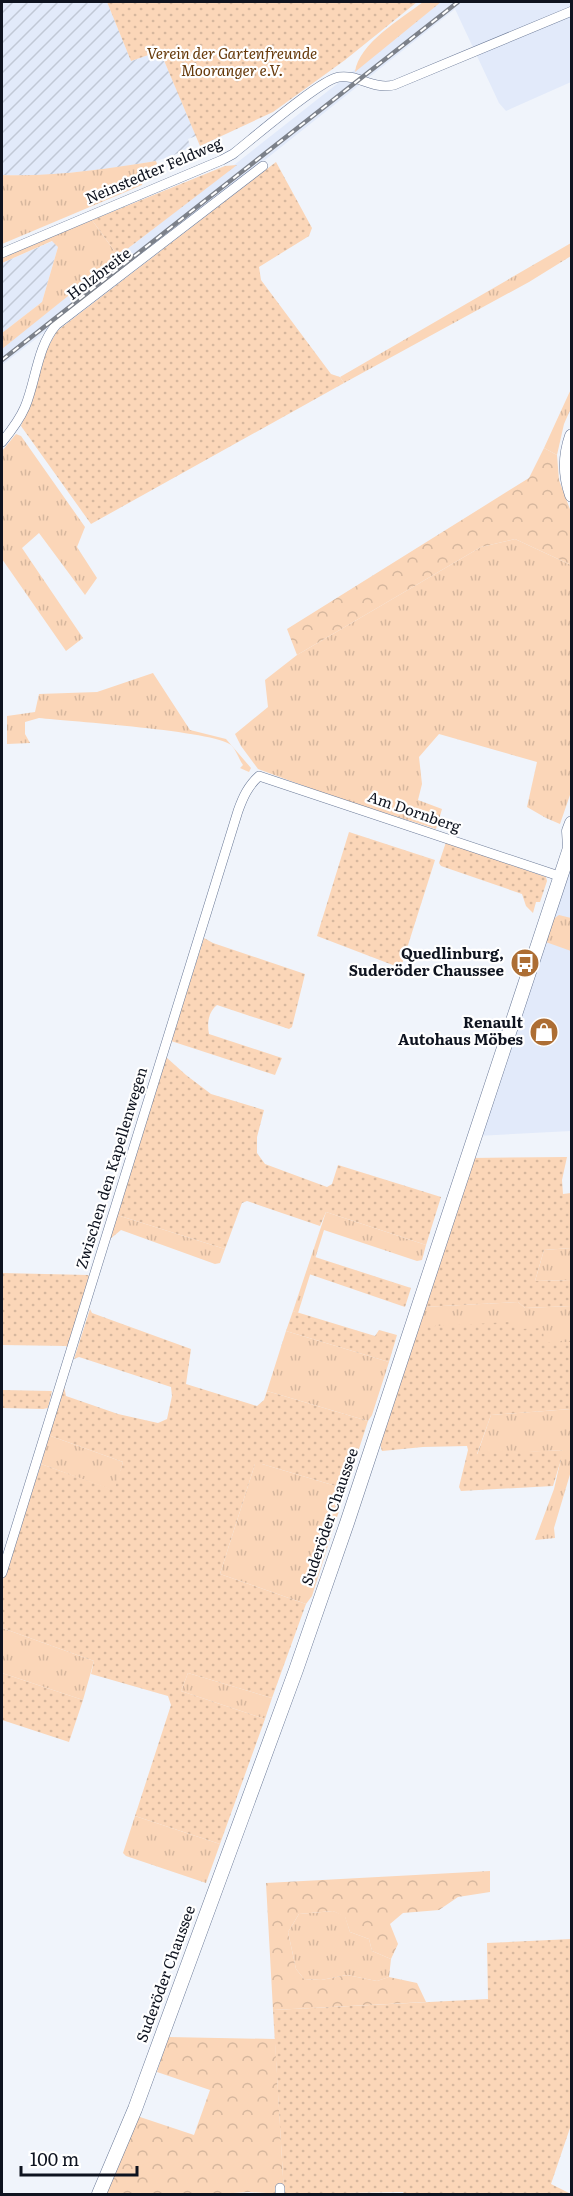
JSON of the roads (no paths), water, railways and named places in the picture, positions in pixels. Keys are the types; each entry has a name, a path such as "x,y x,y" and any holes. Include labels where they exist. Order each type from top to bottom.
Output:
{"street":[{"name":"Neinstedter Feldweg","path":"2,253 222,160 233,154 319,87 335,78 345,77 380,87 394,85 572,11"},
{"name":"Holzbreite","path":"2,442 15,426 25,406 43,349 50,332 56,325 262,166"},
{"path":"572,436 566,467 572,495"},
{"name":"Am Dornberg","path":"259,776 559,876"},
{"name":"Zwischen den Kapellenwegen","path":"2,1573 243,795 259,776"},
{"name":"Suderöder Chaussee","path":"99,2194 135,2109 296,1670 571,845 568,837 572,823"}],"railway":[{"path":"2,360 458,2"}],"place":[{"name":"Quedlinburg, Suderöder Chaussee","path":"525,963"},
{"name":"Renault Autohaus Möbes","path":"544,1032"}],"park label":[{"name":"Verein der Gartenfreunde Mooranger e.V.","path":"232,62"}]}
